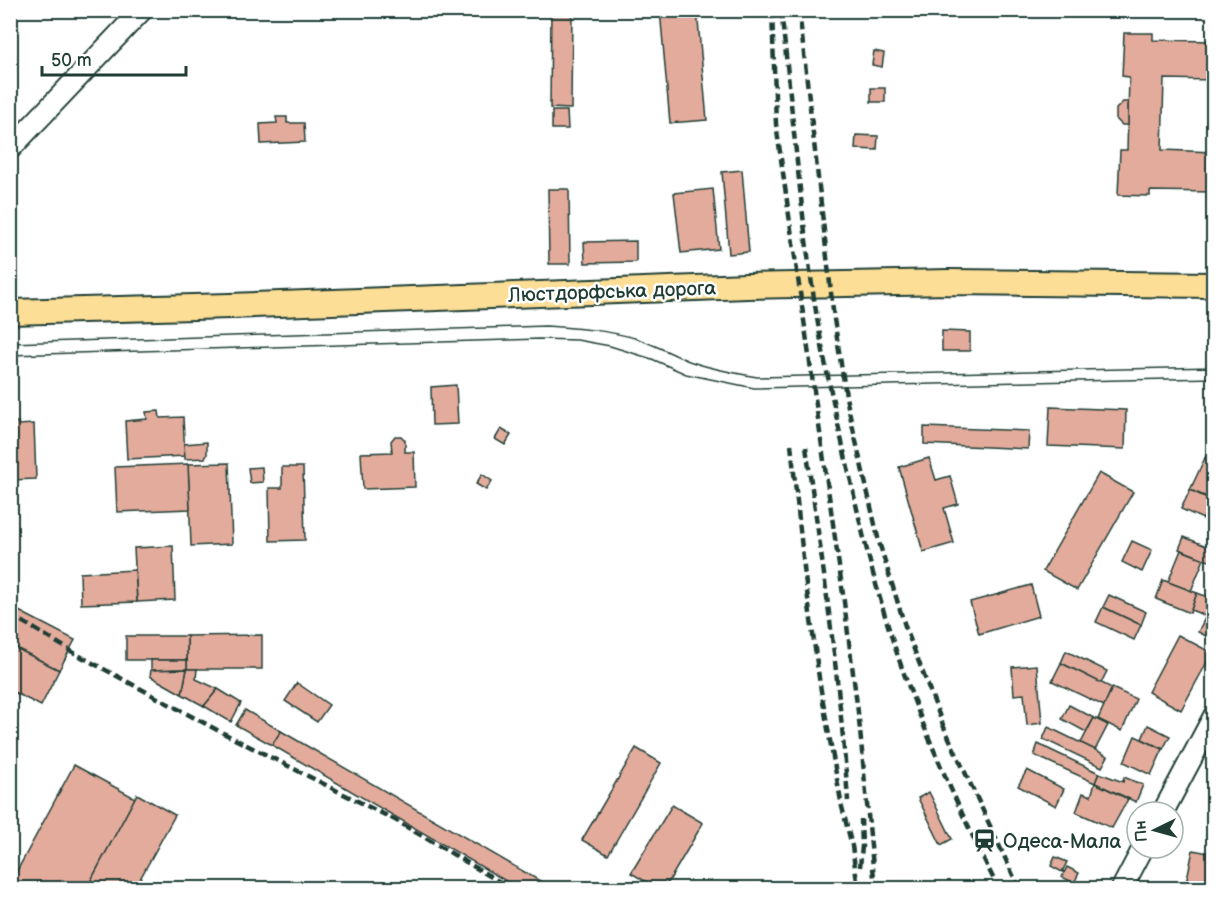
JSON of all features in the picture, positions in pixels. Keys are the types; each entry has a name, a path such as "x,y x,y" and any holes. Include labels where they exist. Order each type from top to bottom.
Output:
{"main road":[{"name":"Люстдорфська дорога","path":"10,312 747,286 950,282 1214,285"}],"street":[{"path":"10,149 142,10"},
{"path":"1168,800 1214,716"},
{"path":"1122,888 1137,860"}],"building":[{"path":"551,10 572,10 571,109 550,108"},
{"path":"660,10 697,10 707,120 670,123"},
{"path":"1124,33 1153,33 1153,40 1214,41 1214,80 1164,79 1162,150 1214,152 1214,192 1150,191 1150,196 1118,195 1120,150 1127,150 1129,77 1122,76"},
{"path":"874,51 884,53 882,67 872,65"},
{"path":"871,88 885,88 885,102 871,102"},
{"path":"1123,102 1128,102 1128,125 1122,125 1116,119 1116,109"},
{"path":"552,111 567,111 568,129 552,129"},
{"path":"276,117 287,117 287,123 304,123 305,142 261,144 260,124 277,123"},
{"path":"856,135 878,136 877,150 855,149"},
{"path":"742,170 749,252 729,254 722,172"},
{"path":"548,189 569,189 570,264 549,264"},
{"path":"713,189 719,249 681,253 674,193"},
{"path":"10,219 17,219 17,257 10,257"},
{"path":"636,241 636,262 585,263 584,242"},
{"path":"942,331 970,332 970,351 942,351"},
{"path":"456,385 458,424 432,425 431,387"},
{"path":"1050,407 1126,410 1125,449 1048,446"},
{"path":"159,411 160,418 183,417 185,456 127,459 125,421 147,419 146,412"},
{"path":"18,422 18,425 34,424 36,479 10,480 10,423"},
{"path":"924,427 1029,431 1028,449 924,444"},
{"path":"501,429 511,435 505,445 495,439"},
{"path":"395,436 401,436 405,440 405,452 414,452 415,487 363,489 361,453 392,452 391,441"},
{"path":"1214,438 1214,462 1205,458"},
{"path":"207,442 205,458 185,459 184,444"},
{"path":"929,458 936,480 950,476 958,504 944,508 954,543 923,552 899,467"},
{"path":"1205,458 1214,462 1214,500 1190,490"},
{"path":"229,463 232,544 191,546 188,464"},
{"path":"188,464 190,509 117,512 115,467"},
{"path":"262,467 263,482 250,483 248,468"},
{"path":"282,467 303,467 305,540 270,541 269,488 282,488"},
{"path":"1099,473 1133,492 1077,590 1043,571"},
{"path":"482,474 492,481 486,490 476,484"},
{"path":"1190,490 1211,500 1203,519 1181,509"},
{"path":"1184,537 1214,549 1214,563 1179,549"},
{"path":"1132,541 1152,550 1142,572 1122,562"},
{"path":"173,546 175,600 137,602 134,548"},
{"path":"1181,550 1204,559 1191,591 1168,582"},
{"path":"135,570 137,602 81,604 80,573"},
{"path":"1163,580 1197,593 1190,613 1156,599"},
{"path":"1031,585 1039,616 979,634 970,602"},
{"path":"1197,593 1214,599 1206,616 1191,610"},
{"path":"1109,595 1146,612 1141,625 1103,607"},
{"path":"1214,600 1214,640 1198,632"},
{"path":"1103,607 1141,625 1134,640 1096,622"},
{"path":"15,609 75,640 59,670 10,645 10,619"},
{"path":"262,635 262,669 187,669 187,636"},
{"path":"1178,635 1212,653 1181,710 1148,692"},
{"path":"126,636 187,636 187,660 126,660"},
{"path":"10,645 59,670 41,706 10,690"},
{"path":"1066,651 1107,671 1101,683 1061,663"},
{"path":"151,660 187,660 187,669 151,670"},
{"path":"1061,663 1112,688 1104,706 1052,681"},
{"path":"1037,665 1042,723 1027,725 1024,694 1014,695 1012,667"},
{"path":"187,669 197,669 196,679 218,689 204,706 182,694"},
{"path":"187,669 182,694 150,676 151,670"},
{"path":"297,683 329,705 317,722 285,701"},
{"path":"1112,688 1136,699 1122,731 1098,719"},
{"path":"218,689 241,703 231,722 204,706"},
{"path":"1069,705 1094,718 1086,732 1062,719"},
{"path":"245,710 281,731 272,745 236,725"},
{"path":"1094,718 1108,725 1095,750 1081,743"},
{"path":"1148,725 1170,736 1163,749 1142,739"},
{"path":"1048,727 1108,756 1102,767 1043,739"},
{"path":"281,731 552,888 518,888 272,745"},
{"path":"1135,736 1163,749 1151,775 1124,762"},
{"path":"1038,744 1099,773 1095,783 1034,755"},
{"path":"636,748 661,763 608,855 582,840"},
{"path":"74,765 135,798 87,888 10,888 10,884"},
{"path":"1027,770 1064,789 1056,806 1018,786"},
{"path":"1099,773 1123,782 1124,777 1143,785 1137,800 1132,800 1095,783"},
{"path":"1095,783 1128,799 1125,800 1125,804 1112,828 1076,812 1083,793 1091,796"},
{"path":"929,792 952,839 941,845 918,798"},
{"path":"137,794 175,815 135,888 87,888"},
{"path":"672,805 703,823 665,888 657,888 631,873"},
{"path":"1193,850 1214,854 1214,888 1185,888"},
{"path":"1055,857 1067,862 1062,872 1051,866"},
{"path":"1067,867 1079,873 1074,883 1062,877"},
{"path":"840,881 840,888 802,888 802,883"}],"tram line":[{"path":"10,343 546,326 615,333 644,341 697,364 757,377 1214,367"},
{"path":"10,355 539,339 577,340 610,346 652,359 686,374 754,388 1214,378"}],"railway":[{"path":"772,10 776,124 843,594 859,720 875,888"},
{"path":"781,10 802,207 818,324 863,535 884,613 913,698 953,794 998,888"},
{"path":"799,10 834,319 847,402 879,542 905,626 943,725 1019,888"},
{"path":"791,444 805,577 820,685 842,807 852,846 858,888"},
{"path":"806,447 836,668 848,801"},
{"path":"10,614 76,654 219,731 395,820 510,888"},
{"path":"860,867 861,819"}],"place":[{"name":"Одеса-Мала","path":"985,841"}]}
